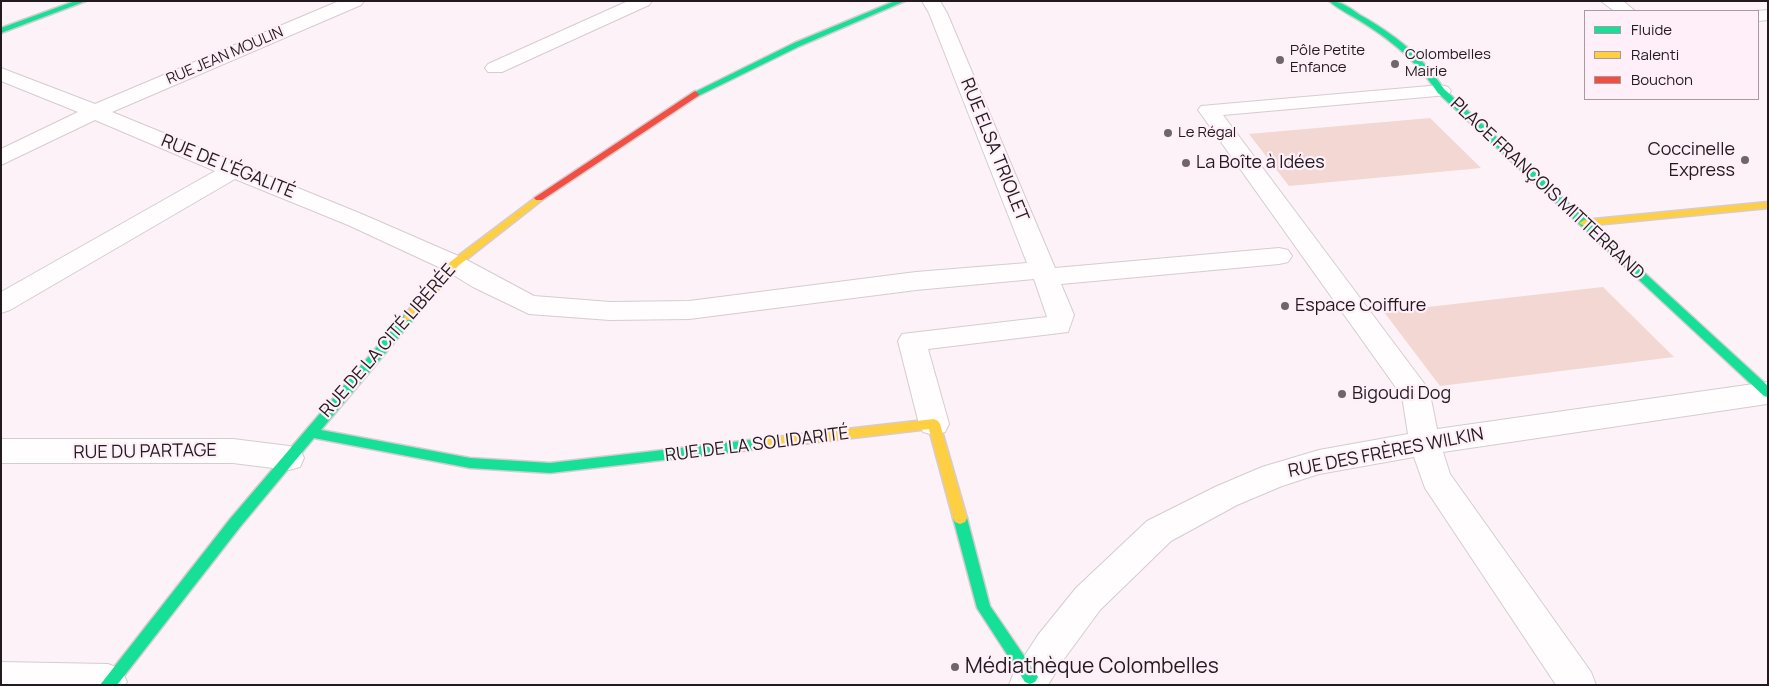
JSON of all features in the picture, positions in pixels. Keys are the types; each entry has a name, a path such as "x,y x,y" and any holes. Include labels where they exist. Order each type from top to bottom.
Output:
{"street":[{"path":"1,31 83,1"},
{"name":"RUE JEAN MOULIN","path":"1,158 95,112 355,1"},
{"path":"495,68 644,1"},
{"name":"RUE DE LA CITÉ LIBÉRÉE","path":"107,683 289,458 454,264 552,188 690,96 787,48 855,18 902,1"},
{"name":"RUE ELSA TRIOLET","path":"930,1 938,13 1049,282"},
{"path":"1332,1 1366,21 1406,49 1428,70 1440,91"},
{"path":"1610,1 1624,10"},
{"name":"RUE DE L'ÉGALITÉ","path":"1,74 235,169 454,264 528,305 610,311 689,310 916,282 1049,282 1279,256"},
{"name":"PLACE FRANÇOIS MITTERRAND","path":"1425,443 1416,394 1208,110 1440,91 1767,393"},
{"path":"1,304 235,169"},
{"path":"1584,223 1768,205"},
{"path":"1028,681 984,608 912,340 1058,325 1061,315 1049,282"},
{"name":"RUE DES FRÈRES WILKIN","path":"1028,681 1088,599 1159,531 1226,496 1272,476 1319,462 1425,443 1767,393"},
{"name":"RUE DE LA SOLIDARITÉ","path":"310,433 470,463 550,468 934,424"},
{"path":"1425,443 1436,479 1578,685"},
{"name":"RUE DU PARTAGE","path":"1,451 233,451 289,458"},
{"path":"1,680 107,683"}],"shaded area":[{"path":"1430,118 1481,168 1289,186 1249,134"},
{"path":"1603,287 1674,357 1440,386 1384,312"}],"traffic: fast":[{"path":"1,31 83,1"},
{"path":"695,94 771,56 902,1"},
{"path":"1332,1 1378,29 1407,50 1431,76 1441,91 1768,393"},
{"path":"107,685 235,523 409,317"},
{"path":"310,433 470,463 550,468 759,444"},
{"path":"960,518 984,608 1030,677"}],"traffic: slow":[{"path":"409,317 454,264 539,198"},
{"path":"1584,223 1768,205"},
{"path":"759,444 934,424 960,518"}],"traffic: jam":[{"path":"539,198 695,94"}],"place":[{"name":"Pôle Petite Enfance","path":"1280,60"},
{"name":"Colombelles Mairie","path":"1395,64"},
{"name":"Le Régal","path":"1168,133"},
{"name":"Coccinelle Express","path":"1745,160"},
{"name":"La Boîte à Idées","path":"1186,163"},
{"name":"Espace Coiffure","path":"1285,306"},
{"name":"Bigoudi Dog","path":"1342,394"},
{"name":"Médiathèque Colombelles","path":"955,667"}]}
